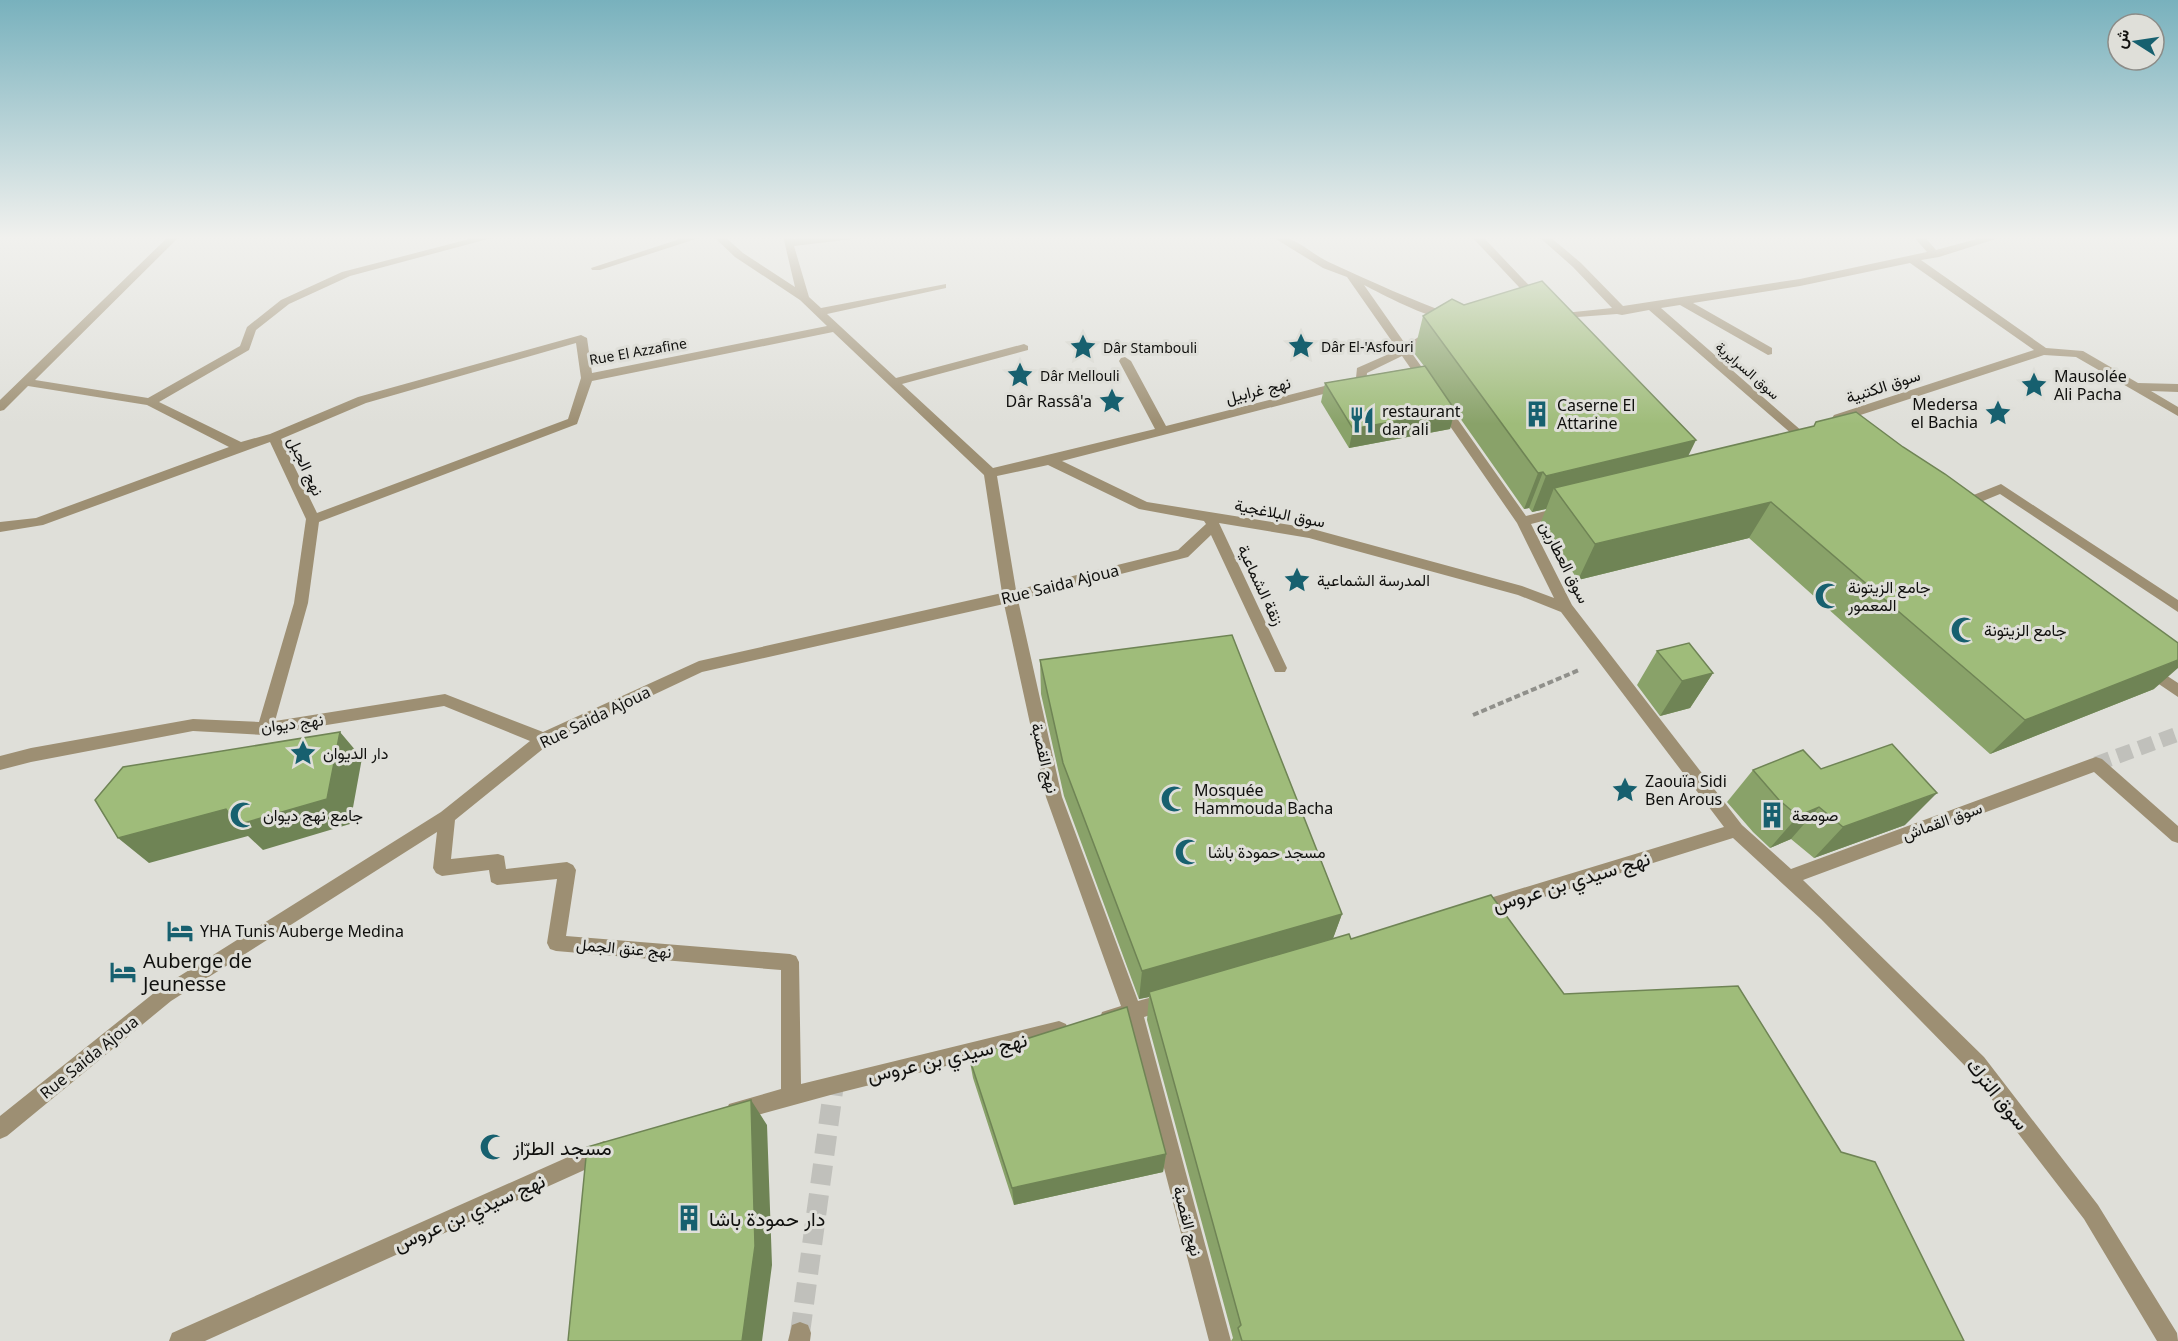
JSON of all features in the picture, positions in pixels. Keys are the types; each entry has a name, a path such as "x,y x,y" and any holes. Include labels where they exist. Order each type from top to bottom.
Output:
{"street":[{"path":"0,407 111,299"},
{"path":"150,402 245,348 251,329 292,299"},
{"path":"805,299 990,473 1049,460"},
{"path":"819,312 882,299"},
{"name":"سوق العطارين","path":"1367,299 1523,521 1566,608 1736,830 1788,878"},
{"name":"نهج غرابيل","path":"1049,460 1362,380 1360,371 1404,351 1459,318 1400,299"},
{"path":"1529,299 1556,321 1704,299"},
{"path":"1609,299 1622,312"},
{"path":"1968,299 2043,351 2079,354 2178,412"},
{"path":"1683,302 1768,351"},
{"name":"سوق السرايرية","path":"1653,307 1797,432"},
{"name":"Rue El Azzafine","path":"274,437 362,400 581,338 586,378 836,328"},
{"path":"894,382 1024,348"},
{"name":"سوق الكتبية","path":"1780,437 2043,351"},
{"path":"1125,361 1162,431"},
{"path":"313,519 573,421 586,378"},
{"path":"26,382 150,402 240,447"},
{"path":"2136,387 2178,388"},
{"name":"نهج الجبل","path":"0,527 38,522 240,447 274,437 313,519 302,603 265,729"},
{"name":"سوق البلاغجية","path":"1049,460 1144,506 1211,520 1309,533 1522,591 1566,608"},
{"name":"نهج القصبة","path":"990,473 1010,597 1054,797 1133,1012 1220,1341"},
{"path":"1949,510 2001,488 2178,607"},
{"path":"1523,521 1578,507"},
{"name":"Rue Saida Ajoua","path":"0,1129 165,995 447,817 543,739 699,667 1010,597 1183,554 1211,520"},
{"name":"زنقة الشماعية","path":"1211,520 1280,668"},
{"path":"2139,663 2178,691"},
{"name":"نهج ديوان","path":"0,763 31,754 193,725 265,729 445,700 543,739"},
{"name":"سوق القماش","path":"1788,878 2096,764 2178,836"},
{"name":"نهج عنق الجمل","path":"447,817 442,868 498,861 497,878 567,870 556,943 790,962 791,1095"},
{"name":"نهج سيدي بن عروس","path":"1458,916 1736,830"},
{"name":"سوق الترك","path":"1788,878 1977,1064 2091,1212 2169,1341"},
{"path":"1096,1021 1190,996"},
{"name":"نهج سيدي بن عروس","path":"715,1118 791,1095 1074,1026"},
{"name":"نهج سيدي بن عروس","path":"180,1341 617,1146"}],"path":[{"path":"1473,716 1604,659"}],"building":[{"name":"Caserne El Attarine","path":"1452,299 1464,305 1485,299 1559,299 1696,440 1546,476 1543,472 1538,473 1423,316"},
{"path":"1425,366 1455,410 1353,429 1325,383"},
{"path":"1856,412 2178,643 2178,660 2025,720 1771,502 1595,544 1554,488 1814,426 1816,422"},
{"name":"مسجد حمودة باشا","path":"1232,635 1342,914 1142,971 1063,763 1040,660"},
{"path":"1689,643 1713,673 1682,681 1657,651"},
{"path":"340,732 327,799 237,825 226,809 118,838 95,800 123,767"},
{"path":"1892,744 1937,793 1843,827 1819,807 1798,816 1779,800 1753,770 1803,750 1821,769"},
{"path":"1491,895 1564,994 1738,986 1841,1152 1875,1162 1964,1341 1242,1341 1238,1328 1241,1325 1149,992 1349,934 1351,939"},
{"path":"1127,1007 1166,1154 1012,1188 969,1057"},
{"name":"دار حمودة باشا","path":"751,1100 755,1246 742,1341 568,1341 587,1147"}],"tunnel":[{"path":"2096,764 2178,734"},
{"path":"800,1333 834,1084"}],"place":[{"name":"Dâr El-'Asfouri","path":"1301,346"},
{"name":"Dâr Stambouli","path":"1083,347"},
{"name":"Dâr Mellouli","path":"1020,375"},
{"name":"Mausolée Ali Pacha","path":"2034,385"},
{"name":"Dâr Rassâ'a","path":"1112,401"},
{"name":"Medersa el Bachia","path":"1998,413"},
{"name":"Caserne El Attarine","path":"1537,414"},
{"name":"restaurant dar ali","path":"1362,420"},
{"name":"المدرسة الشماعية","path":"1297,580"},
{"name":"جامع الزيتونة المعمور","path":"1828,596"},
{"name":"جامع الزيتونة","path":"1964,630"},
{"name":"دار الديوان","path":"303,753"},
{"name":"Zaouïa Sidi Ben Arous","path":"1625,790"},
{"name":"Mosquée Hammouda Bacha","path":"1174,799"},
{"name":"جامع نهج ديوان","path":"243,815"},
{"name":"صومعة","path":"1772,815"},
{"name":"مسجد حمودة باشا","path":"1188,852"},
{"name":"YHA Tunis Auberge Medina","path":"180,931"},
{"name":"Auberge de Jeunesse","path":"123,972"},
{"name":"مسجد الطرّاز","path":"493,1147"},
{"name":"دار حمودة باشا","path":"689,1218"}]}
